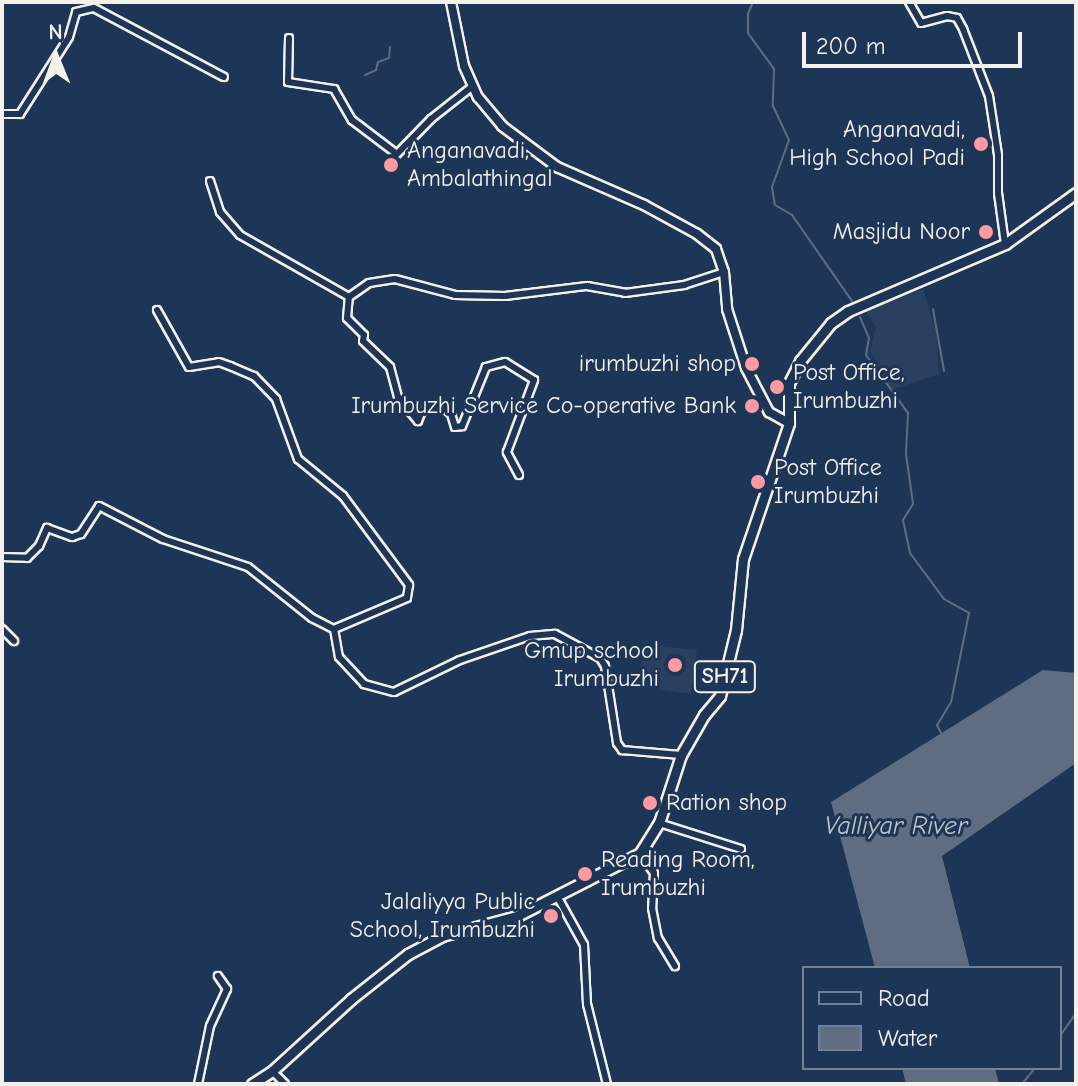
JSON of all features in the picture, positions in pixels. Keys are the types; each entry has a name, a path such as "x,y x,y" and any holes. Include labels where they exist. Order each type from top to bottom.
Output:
{"main road":[{"path":"451,2 461,54 473,86 487,109 513,136 557,167 644,205 697,234 716,249 724,272 724,296 746,368 769,412 789,423"},
{"name":"SH71","path":"640,853 659,823 681,755 704,715 720,696 736,630 743,559 789,423 789,383 800,361 831,323 861,305 1005,244 1076,193"},
{"path":"252,1084 272,1071 351,999 408,954 442,936 517,916 640,853"}],"street":[{"path":"909,2 921,23 947,16 957,18 963,29 989,96 1005,244"},
{"path":"2,114 20,114 69,37 76,12 94,8 224,77"},
{"path":"289,38 288,82 334,89 352,120 397,154 431,119 473,86"},
{"path":"210,181 220,212 240,235 349,297"},
{"path":"519,475 507,452 534,380 505,362 486,367 462,426 455,427 451,414 443,407 422,411 418,421 398,397 390,367 363,341 364,335 355,322 347,318 349,297 369,283 395,279 455,295 505,296 587,286 625,293 684,285 724,272"},
{"path":"2,557 27,558 39,546 47,528 72,537 81,534 99,506 163,539 248,567 312,618 334,629 407,598 409,585 343,496 298,459 276,399 254,376 230,366 219,362 189,367 157,310"},
{"path":"2,629 14,641"},
{"path":"334,629 334,644 345,665 364,684 394,692 460,660 530,636 555,634 600,658 605,666 617,743 622,750 681,755"},
{"path":"659,823 741,849"},
{"path":"640,853 654,873 652,908 658,938 675,966"},
{"path":"557,896 584,945 587,1004 607,1084"},
{"path":"198,1084 210,1026 227,989 218,976"},
{"path":"272,1071 285,1084"}],"shaded area":[{"path":"923,289 936,331 939,374 891,390 870,351 876,327 865,311"},
{"path":"644,644 697,650 691,694 638,686"}],"water":[{"name":"Valliyar River","path":"1043,670 1076,673 1076,763 942,856 970,966 874,966 831,802"},
{"path":"902,1070 996,1070 999,1084 906,1084"}],"waterway":[{"path":"753,2 748,14 748,33 774,69 773,106 789,140 772,187 775,205 792,215 852,301"},
{"path":"365,75 376,70 378,62 389,58 390,47"},
{"path":"933,309 944,371"},
{"path":"860,317 869,338 866,355 908,413 906,454 913,504 903,520 910,553 944,599 969,613 951,702 937,725 942,735"},
{"path":"1062,1033 1076,1013"},
{"path":"1022,1084 1033,1070"}],"place":[{"name":"Anganavadi, High School Padi","path":"981,144"},
{"name":"Anganavadi, Ambalathingal","path":"391,165"},
{"name":"Masjidu Noor","path":"986,232"},
{"name":"irumbuzhi shop","path":"752,364"},
{"name":"Post Office, Irumbuzhi","path":"777,387"},
{"name":"Irumbuzhi Service Co-operative Bank","path":"752,406"},
{"name":"Post Office Irumbuzhi","path":"758,482"},
{"name":"Gmup school Irumbuzhi","path":"675,665"},
{"name":"Ration shop","path":"650,803"},
{"name":"Reading Room, Irumbuzhi","path":"585,874"},
{"name":"Jalaliyya Public School, Irumbuzhi","path":"551,916"}]}
